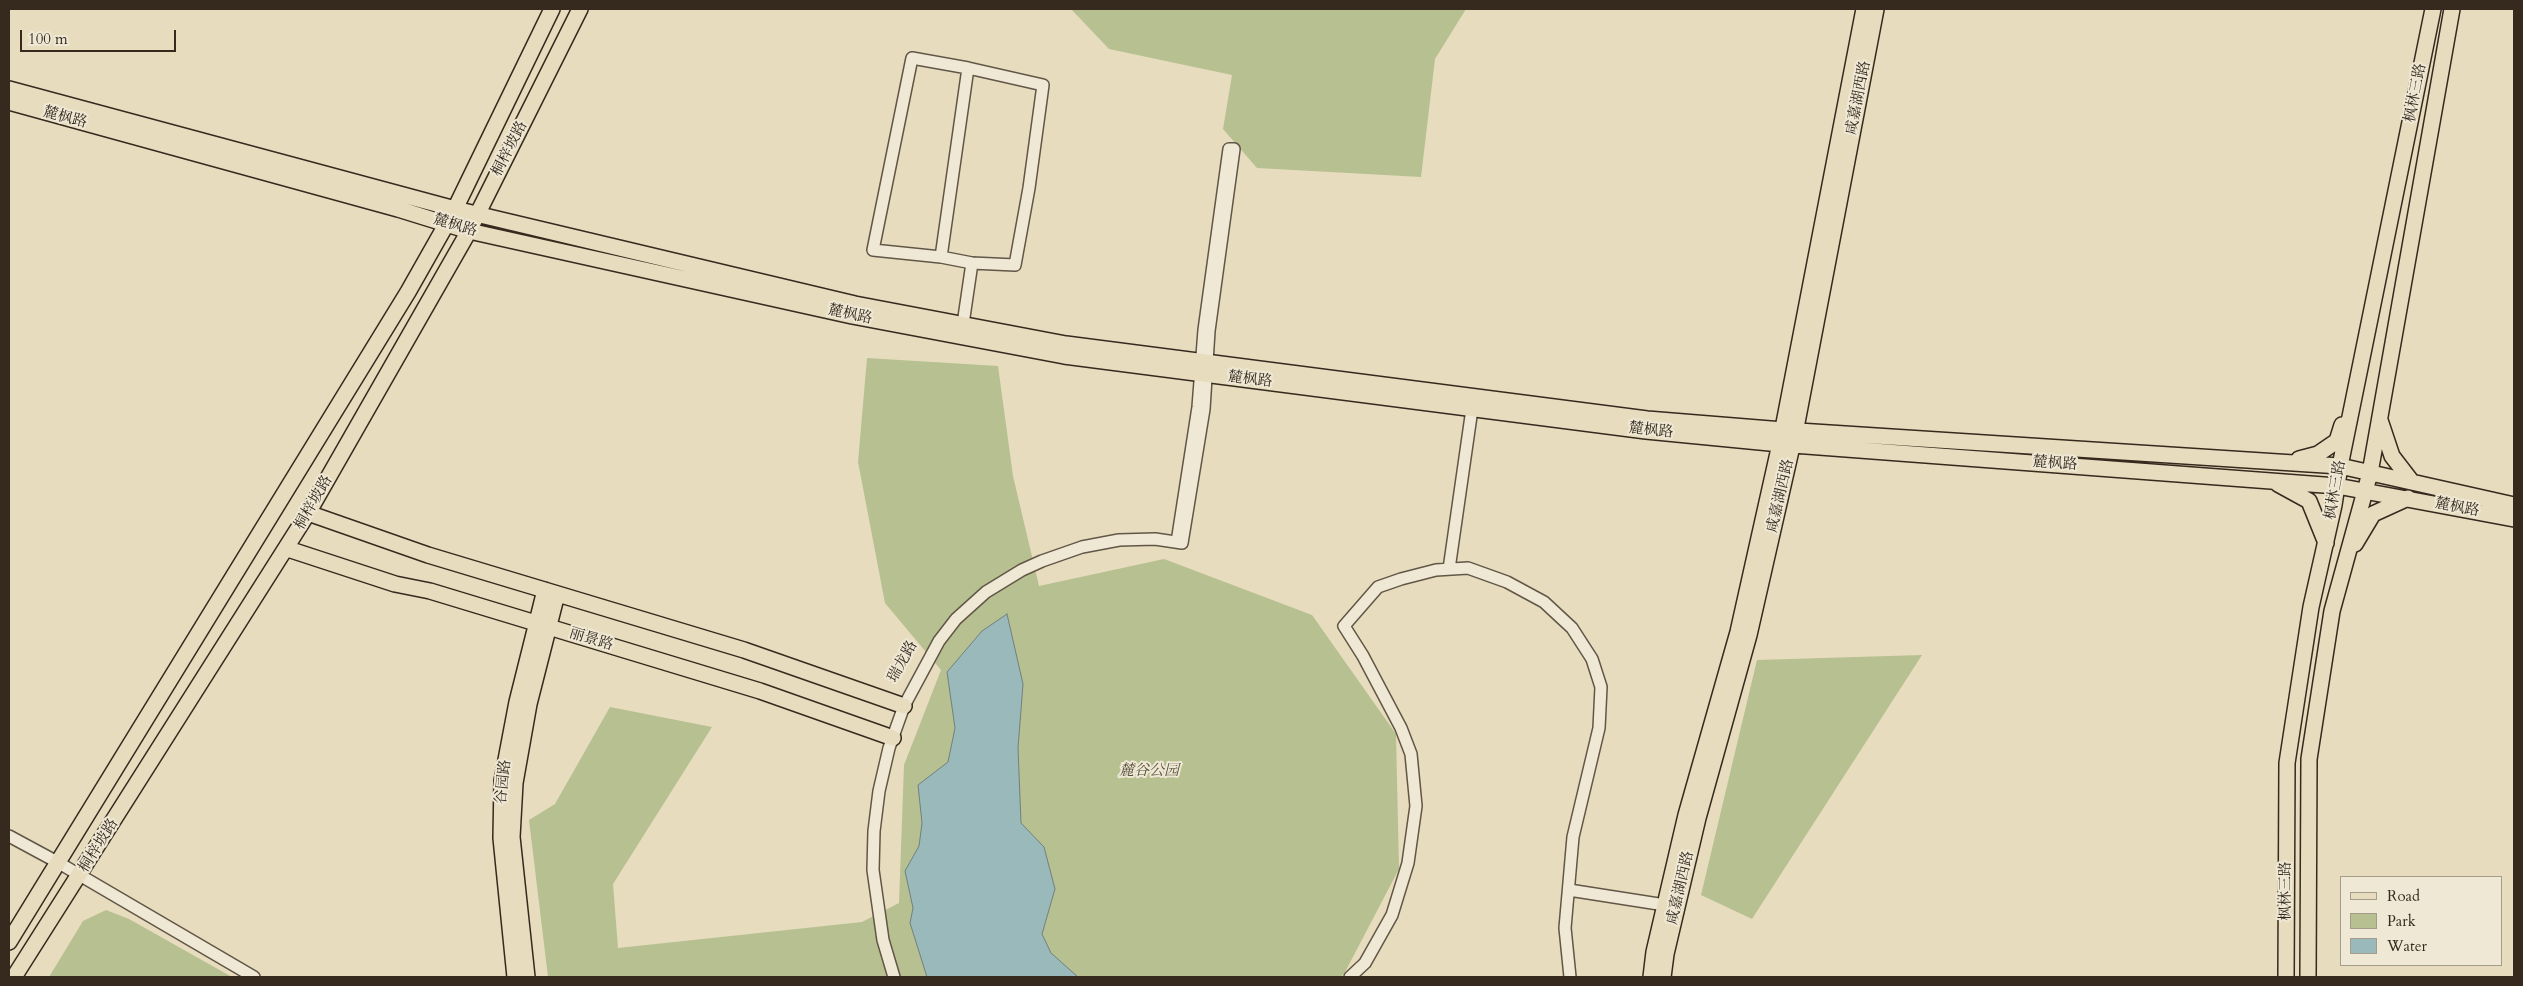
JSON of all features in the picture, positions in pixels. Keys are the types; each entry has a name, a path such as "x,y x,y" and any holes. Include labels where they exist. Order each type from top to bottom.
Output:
{"main road":[{"name":"桐梓坡路","path":"9,942 408,292 455,209 552,9"},
{"name":"桐梓坡路","path":"14,977 288,549 469,231 580,9"},
{"name":"咸嘉湖西路","path":"1651,977 1665,905 1686,815 1738,632 1788,437 1864,9"},
{"name":"咸嘉湖西路","path":"1663,977 1666,954 1698,818 1749,635 1876,9"},
{"name":"枫林三路","path":"2308,977 2310,759 2332,611 2364,489 2370,473 2452,9"},
{"path":"2449,26 2460,9"},
{"name":"枫林三路","path":"2286,977 2287,763 2311,607 2326,543 2432,10"},
{"path":"10,91 455,209 855,304 1205,368 1788,437"},
{"name":"麓枫路","path":"10,91 469,231 862,318 1064,356 1205,368 1472,408 1646,431 2340,466 2514,505"},
{"path":"2288,463 2318,454 2337,441 2358,379"},
{"path":"2379,415 2392,456 2412,482"},
{"name":"麓枫路","path":"1788,437 2364,489 2514,519"},
{"path":"2273,481 2309,501 2326,543"},
{"path":"2346,558 2373,514 2408,498"},
{"path":"308,513 428,555 763,656 900,705"},
{"name":"丽景路","path":"288,549 395,584 430,591 760,691 889,736"},
{"name":"谷园路","path":"515,977 504,884 500,807 509,742 551,592"},
{"name":"谷园路","path":"527,977 515,878 513,807 521,745 542,625"}],"street":[{"path":"912,58 968,68 1043,85 1029,188 1015,265 972,263 941,257 873,250 912,58"},
{"path":"941,257 968,68"},
{"path":"1229,148 1234,149 1205,368 1229,148"},
{"path":"963,324 972,263"},
{"name":"瑞龙路","path":"887,977 869,904 867,831 873,789 900,705 939,641 970,605 1000,582 1042,561 1095,544 1144,539 1180,539 1205,368"},
{"path":"1449,569 1472,408"},
{"path":"1350,977 1365,963 1392,915 1408,863 1416,806 1411,754 1401,728 1372,673 1344,626 1378,587 1401,579 1449,569 1468,568 1507,582 1544,602 1572,628 1592,659 1601,687 1599,728 1573,837 1565,928 1570,977"},
{"name":"瑞龙路","path":"889,736 874,830 873,870 883,940 894,977"},
{"path":"9,836 59,862 254,977"},
{"path":"1568,890 1665,905"}],"green space":[{"path":"1071,9 1466,9 1435,59 1421,177 1257,168 1223,129 1232,75 1109,49"},
{"name":"麓谷公园","path":"867,358 998,366 1013,476 1039,586 1164,559 1312,615 1396,734 1399,869 1344,974 1340,977 548,977 529,820 555,804 610,707 712,727 613,884 618,948 862,922 899,903 904,765 941,670 885,603 858,462"},
{"path":"1922,655 1752,919 1701,895 1757,660"},
{"path":"106,910 129,919 232,977 49,977 83,921"}],"water":[{"path":"1007,614 1023,684 1018,748 1021,823 1044,847 1055,889 1042,934 1051,953 1078,977 927,977 910,923 913,908 905,871 919,846 922,823 918,785 948,762 955,728 947,672 982,631"}]}
